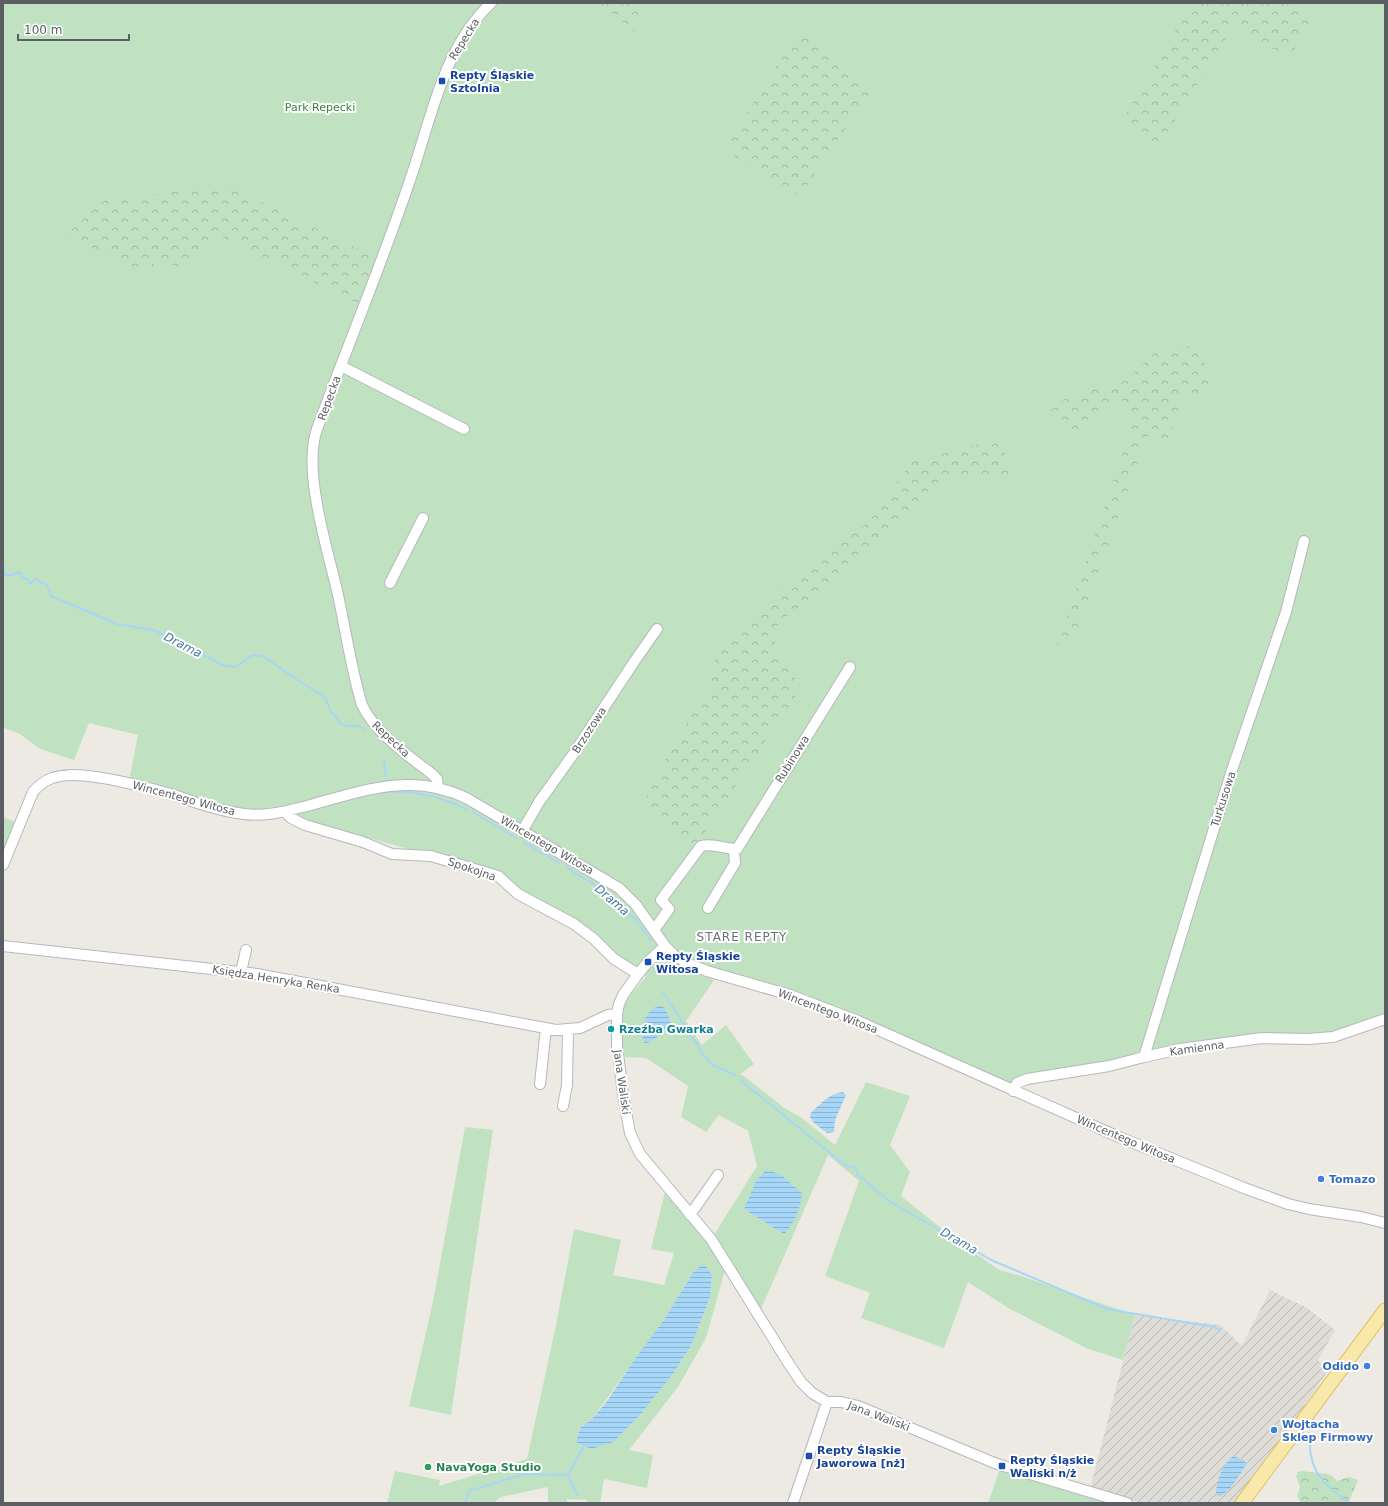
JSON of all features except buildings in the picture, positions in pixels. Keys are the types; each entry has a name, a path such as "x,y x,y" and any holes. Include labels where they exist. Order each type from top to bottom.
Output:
{"main road":[{"path":"1242,1503 1385,1310"}],"street":[{"name":"Repecka","path":"438,787 437,779 393,743 369,719 362,705 320,516 312,468 312,452 315,436 409,183 450,60 472,23 492,3"},
{"path":"341,366 464,429"},
{"path":"390,583 423,518"},
{"name":"Turkusowa","path":"1144,1057 1231,773 1286,612 1304,541"},
{"name":"Brzozowa","path":"524,833 524,828 538,802 572,756 657,629"},
{"name":"Rubinowa","path":"734,849 737,849 850,667"},
{"name":"Wincentego Witosa","path":"3,865 33,792 46,781 60,776 73,775 99,777 131,784 227,812 258,815 285,812 368,789 395,785 421,785 438,787 453,791 468,799 619,888 636,905 665,946 674,955 689,964 707,971 790,995 838,1013 1119,1137 1268,1197 1309,1209 1362,1217 1385,1223"},
{"name":"Spokojna","path":"285,812 291,818 305,825 363,842 392,854 431,856 498,876 518,894 574,924 594,939 614,959 638,974"},
{"path":"654,930 669,909 661,900 701,846 716,845 728,849 734,849 735,863 708,908"},
{"name":"Księdza Henryka Renka","path":"3,946 241,972 288,979 556,1030 580,1028 608,1015 617,1014"},
{"name":"Jana Waliski","path":"665,946 648,962 623,995 617,1014 617,1046 624,1102 630,1133 640,1154 711,1239 789,1364 802,1382 812,1393 827,1402 841,1402 858,1406 997,1464 1127,1503"},
{"path":"241,972 246,950"},
{"name":"Kamienna","path":"1013,1091 1017,1083 1027,1079 1109,1066 1180,1049 1262,1038 1308,1039 1333,1037 1385,1019"},
{"path":"540,1084 546,1028"},
{"path":"563,1106 567,1085 568,1030"},
{"path":"690,1215 718,1175"},
{"path":"793,1503 827,1402"}],"shaded area":[{"path":"1270,1290 1307,1308 1335,1330 1318,1360 1327,1372 1281,1441 1236,1503 1140,1503 1090,1489 1135,1315 1220,1325 1242,1346"}],"green space":[{"name":"Park Repecki","path":"3,3 1385,3 1385,1022 1341,1036 1256,1040 1007,1083 705,968 688,970 714,980 686,1021 702,1045 726,1025 754,1064 740,1074 783,1107 802,1118 835,1145 866,1082 910,1096 890,1145 910,1172 901,1196 956,1240 999,1270 1024,1277 1135,1315 1123,1360 1086,1348 1010,1309 968,1282 944,1348 861,1318 870,1293 825,1276 859,1181 828,1155 761,1309 714,1235 757,1166 748,1131 719,1115 706,1132 681,1117 688,1086 646,1058 623,1057 621,1043 622,1014 627,1001 646,976 640,976 613,956 502,882 448,860 369,838 294,820 236,810 129,781 138,735 89,723 74,760 40,749 20,734 4,728 3,731","holes":["649,1013 668,1015 671,1022 666,1029 656,1038 645,1044 641,1033"]},
{"path":"599,3 632,3 646,12 634,31"},
{"path":"1191,3 1284,3 1313,20 1289,58 1233,27 1157,150 1123,120"},
{"path":"806,36 872,89 801,195 737,160 728,144 787,48"},
{"path":"227,185 375,257 358,304 214,233 187,271 157,258 149,274 64,236 104,201"},
{"path":"1195,345 1207,367 1213,400 1185,390 1168,441 1148,435 1071,647 1053,657 1135,417 1121,399 1071,434 1048,413 1068,396 1125,381 1156,352"},
{"path":"1001,438 1011,477 977,474 939,482 850,571 780,621 771,635 801,688 701,838 687,846 659,821 647,797 658,773 680,734 708,690 709,667 748,619 775,592 813,566 866,524 912,462"},
{"path":"3,817 15,822 3,851"},
{"path":"465,1127 493,1130 451,1415 409,1406 433,1302"},
{"path":"665,1192 710,1245 725,1270 706,1338 678,1387 629,1450 653,1455 647,1488 604,1479 600,1503 587,1503 587,1500 567,1499 567,1503 548,1503 548,1487 501,1497 493,1503 387,1503 395,1471 440,1480 439,1486 527,1459 556,1325 574,1229 621,1240 613,1275 664,1285 674,1253 651,1249","holes":["694,1271 712,1275 710,1297 692,1344 673,1374 643,1411 591,1449 576,1442 580,1428 592,1419 663,1321"]},
{"path":"1000,1469 1011,1474 1107,1503 988,1503"},
{"path":"1302,1471 1327,1474 1332,1476 1337,1481 1349,1477 1358,1480 1350,1499 1350,1503 1300,1502 1297,1496 1300,1487 1296,1476 1298,1472"}],"water":[{"path":"660,1006 665,1008 671,1022 660,1035 645,1044 642,1033 644,1021 650,1011"},
{"path":"843,1092 846,1095 835,1120 834,1132 827,1133 814,1123 810,1117 811,1113 834,1094"},
{"path":"766,1170 780,1174 802,1193 796,1215 784,1234 744,1209 756,1181"},
{"path":"704,1264 712,1275 710,1297 692,1344 673,1374 640,1415 613,1442 591,1449 576,1442 580,1428 592,1419 607,1401 663,1321 694,1271"},
{"path":"1233,1456 1245,1461 1246,1465 1230,1489 1221,1496 1216,1495 1220,1474 1229,1459"}],"waterway":[{"name":"Drama","path":"3,565 5,568 4,575 12,575 20,572 22,578 28,579 30,584 35,579 47,585 51,596 117,624 154,630 223,665 236,667 252,655 263,656 325,697 330,710 341,724 348,726 359,726 364,729"},
{"name":"Drama","path":"384,760 386,776"},
{"name":"Drama","path":"387,792 408,792 428,795 466,809"},
{"name":"Drama","path":"473,812 516,838"},
{"name":"Drama","path":"523,842 559,863"},
{"name":"Drama","path":"566,867 608,893 636,920 651,941"},
{"name":"Drama","path":"663,992 711,1064 735,1075"},
{"name":"Drama","path":"739,1079 846,1166 855,1167 858,1175 889,1201 991,1260 1107,1309 1214,1327 1220,1330"},
{"name":"Drama","path":"1309,1433 1310,1452 1316,1471 1330,1488 1349,1503"},
{"path":"568,1475 584,1446"},
{"path":"465,1503 469,1491 525,1474 568,1475"},
{"path":"568,1475 577,1495"}],"place":[{"name":"Repty Śląskie Sztolnia","path":"442,81"},
{"name":"Repty Śląskie Witosa","path":"648,962"},
{"name":"Rzeźba Gwarka","path":"611,1029"},
{"name":"Tomazo","path":"1321,1179"},
{"name":"Odido","path":"1367,1366"},
{"name":"Wojtacha Sklep Firmowy","path":"1274,1430"},
{"name":"Repty Śląskie Jaworowa [nż]","path":"809,1456"},
{"name":"Repty Śląskie Waliski n/ż","path":"1002,1466"},
{"name":"NavaYoga Studio","path":"428,1467"}],"district":[{"name":"STARE REPTY","path":"742,937"}]}
